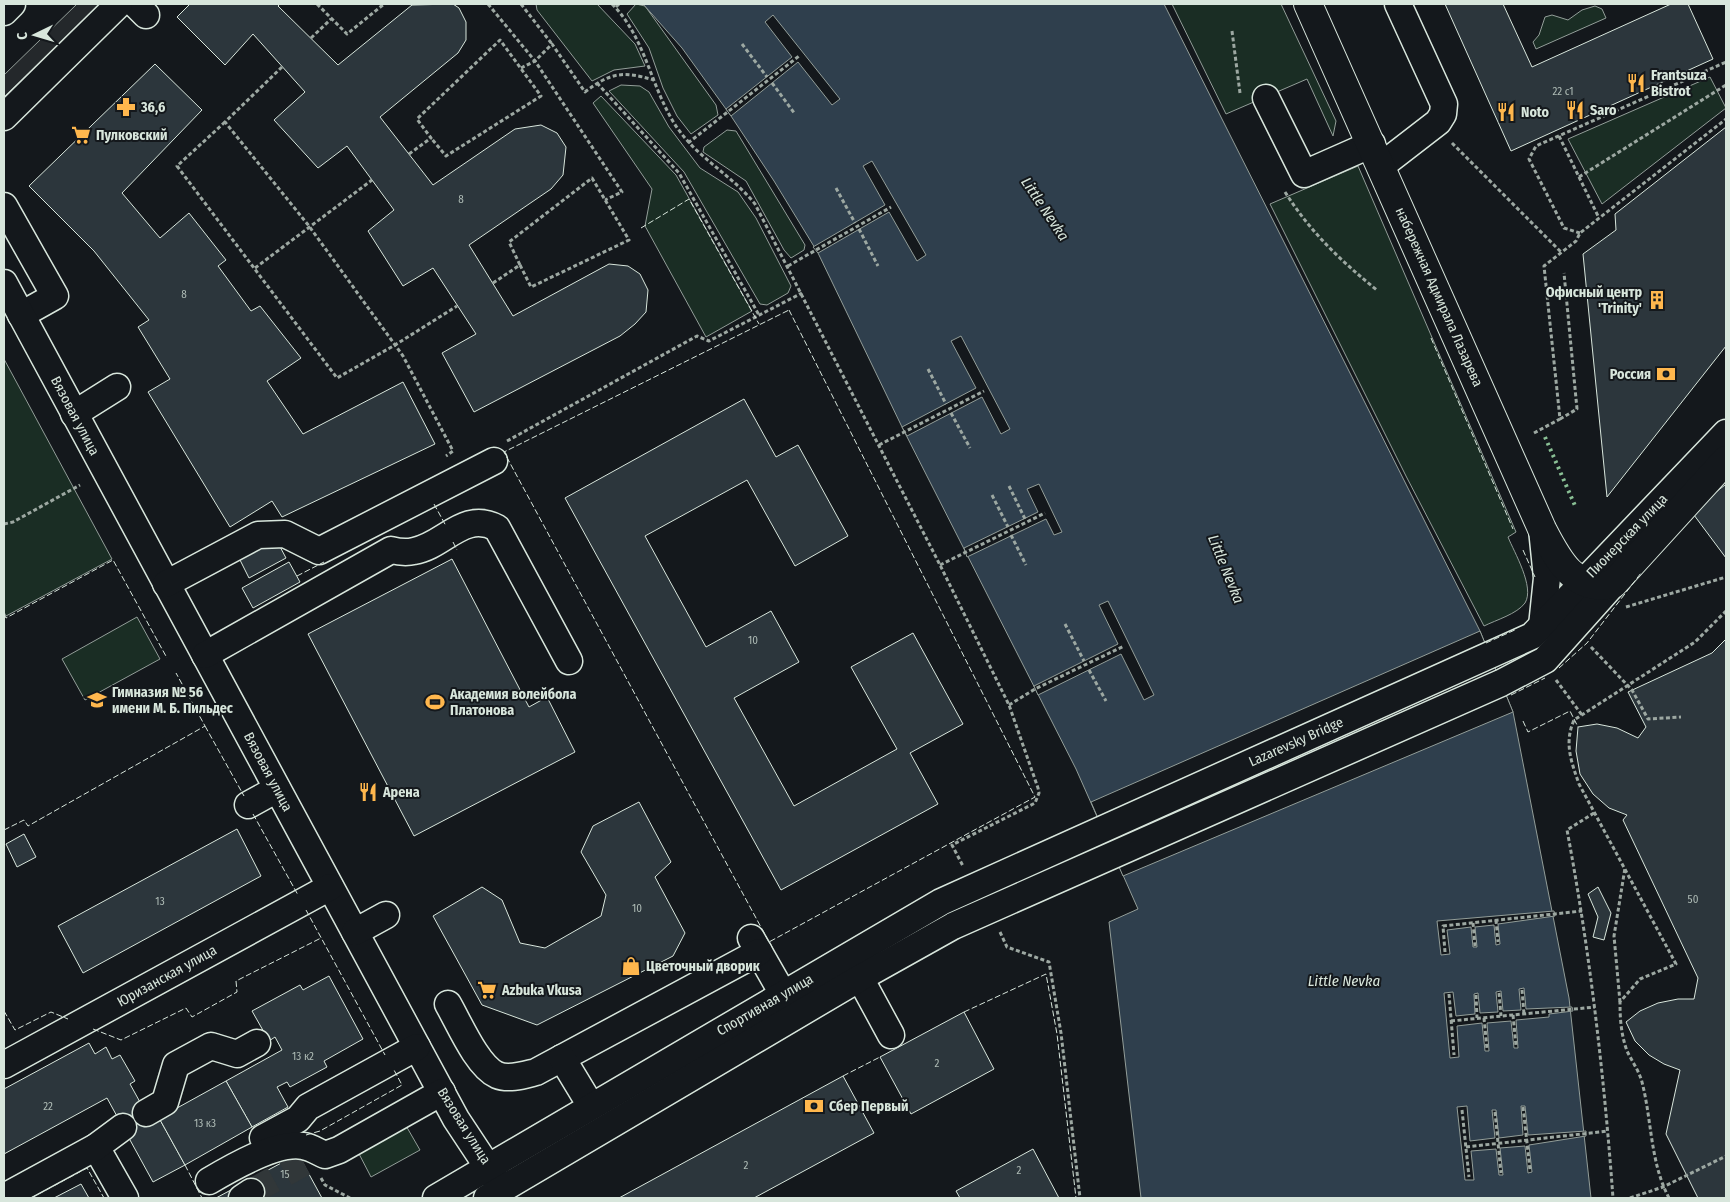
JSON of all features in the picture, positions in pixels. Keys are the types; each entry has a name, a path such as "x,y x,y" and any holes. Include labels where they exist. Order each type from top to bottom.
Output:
{"main road":[{"name":"набережная Адмирала Лазарева","path":"1308,4 1542,529 1559,559 1583,582"},
{"name":"Пионерская улица","path":"1583,582 1600,587 1619,596 1726,460"}],"street":[{"path":"4,12 12,4"},
{"path":"4,117 119,4"},
{"path":"1266,98 1304,174 1376,155 1438,122 1443,114 1444,104 1398,4"},
{"path":"4,206 55,296 21,315"},
{"name":"Вязовая улица","path":"4,283 456,1119 496,1186"},
{"path":"74,414 117,387"},
{"name":"Пионерская улица","path":"1583,582 1726,433"},
{"path":"166,584 258,535 285,534 319,551 494,461"},
{"path":"205,656 391,550 416,551 461,528 474,523 487,522 497,528 569,661"},
{"path":"1542,529 1547,578 1542,626"},
{"path":"1542,626 1583,582"},
{"name":"Спортивная улица","path":"436,1198 496,1186 953,926 1501,683 1545,660 1619,596"},
{"name":"Lazarevsky Bridge","path":"1102,828 1490,657 1532,636 1542,626"},
{"path":"248,805 277,789"},
{"name":"Спортивная улица","path":"496,1186 591,1106 942,902 1102,828"},
{"name":"Юризанская улица","path":"4,1065 330,887"},
{"path":"355,932 386,915"},
{"path":"448,1004 483,1065 498,1075 516,1078 536,1072 562,1058 754,944 783,994"},
{"path":"860,978 891,1035"},
{"path":"146,1113 165,1102 176,1065 211,1046 237,1054 257,1043"},
{"path":"263,1138 298,1119 308,1108 417,1047"},
{"path":"562,1058 591,1106"},
{"path":"209,1181 254,1156 296,1145 305,1146 314,1159 339,1150 442,1092"},
{"path":"4,1197 96,1147 123,1127"},
{"path":"96,1147 124,1198"}],"path":[{"path":"317,4 347,34 384,4"},
{"path":"488,4 534,61 622,192 605,200"},
{"path":"521,4 552,44 585,92 606,77 620,73 634,74 655,81"},
{"path":"612,4 631,28 674,122 688,143 705,160 741,186 755,204 940,565 1009,705 1038,788 1038,799 1035,803 952,845 964,869"},
{"path":"616,7 619,4"},
{"path":"311,38 331,19"},
{"path":"500,40 541,96 446,156 431,138 416,119 500,40"},
{"path":"521,68 534,61 552,44"},
{"path":"742,44 767,77"},
{"path":"688,143 799,56"},
{"path":"1580,233 1564,228 1529,159 1536,146 1726,62"},
{"path":"282,66 177,166 337,378 396,345 457,306"},
{"path":"597,83 679,173 759,315"},
{"path":"772,83 796,114"},
{"path":"1579,176 1726,84"},
{"path":"1560,418 1544,266 1576,241 1580,233 1726,119"},
{"path":"225,122 309,226 396,345 453,451 444,456"},
{"path":"1558,136 1600,218"},
{"path":"409,154 431,138"},
{"path":"1450,141 1561,252"},
{"path":"592,178 629,240 532,287 520,265 509,242 592,178"},
{"path":"255,268 372,180"},
{"path":"836,188 855,223"},
{"path":"788,266 891,207"},
{"path":"859,230 878,266"},
{"path":"493,283 520,265"},
{"path":"1534,433 1577,409 1564,273"},
{"path":"494,461 499,445 697,336 709,341 802,293"},
{"path":"928,369 946,404"},
{"path":"879,445 984,391"},
{"path":"951,413 970,448"},
{"path":"4,524 14,522 80,485"},
{"path":"1009,486 1025,519"},
{"path":"992,494 1008,527"},
{"path":"940,565 1046,513"},
{"path":"1011,536 1026,565"},
{"path":"1619,596 1726,577"},
{"path":"1620,1002 1640,979 1676,964 1579,784 1569,752 1569,733 1574,720 1695,642 1726,611"},
{"path":"1065,624 1084,661"},
{"path":"1009,705 1035,689 1124,646"},
{"path":"1591,647 1627,685 1648,719 1681,716"},
{"path":"1089,670 1106,701"},
{"path":"1556,680 1582,715"},
{"path":"1594,813 1566,830 1582,911 1595,1007 1613,1198"},
{"path":"1625,867 1614,936 1620,1002 1620,1027 1641,1080 1649,1112 1652,1146 1663,1187 1669,1198"},
{"path":"1445,952 1443,926 1582,911"},
{"path":"1496,920 1498,942"},
{"path":"1473,923 1475,946"},
{"path":"998,928 1007,947 1048,962 1061,1033 1080,1198"},
{"path":"1522,990 1524,1014"},
{"path":"1499,993 1501,1016"},
{"path":"1449,994 1454,1055"},
{"path":"1476,995 1477,1018"},
{"path":"1451,1021 1595,1007"},
{"path":"1513,1015 1516,1046"},
{"path":"1484,1018 1487,1049"},
{"path":"1523,1107 1530,1170"},
{"path":"1462,1110 1469,1177"},
{"path":"1495,1112 1501,1173"},
{"path":"1466,1147 1608,1132"},
{"path":"1630,1198 1663,1187 1726,1156"},
{"path":"326,1185 350,1198"}],"green space":[{"path":"536,4 597,4 635,44 645,66 614,70 592,81 537,10"},
{"path":"636,4 645,6 716,105 718,115 691,134 677,116 663,88 649,48 627,14"},
{"path":"1172,4 1281,4 1336,121 1333,136 1307,79 1226,114"},
{"path":"1595,6 1602,9 1606,18 1536,49 1533,42 1539,35 1545,17 1552,15 1568,20 1582,10"},
{"path":"1710,77 1726,108 1602,204 1568,139"},
{"path":"621,85 640,86 649,92 669,127 700,168 738,192 756,218 791,286 788,293 767,305 760,304 684,172 609,91"},
{"path":"601,96 676,175 752,311 706,337 645,226 652,189 593,103"},
{"path":"727,130 736,131 805,245 804,250 791,258 784,250 746,181 703,152 704,147"},
{"path":"1358,166 1516,532 1508,537 1526,579 1527,596 1525,603 1517,610 1484,626 1406,476 1270,204"},
{"path":"4,359 112,559 6,616 4,612"},
{"path":"137,617 160,659 85,700 62,659"},
{"path":"405,1124 420,1150 371,1177 357,1150"}],"shaded area":[{"path":"77,4 103,4 4,97 4,75"}],"water":[{"name":"Little Nevka","path":"643,4 1164,4 1480,631 1513,712 1569,998 1591,1198 1141,1198 1109,922 1138,909 1076,769 902,427 818,253 731,116 682,48"}],"pier":[{"path":"773,15 840,99 832,105 798,62 731,116 726,109 792,57 765,22"},
{"path":"872,161 926,255 917,261 889,212 818,253 813,247 885,205 863,166"},
{"path":"961,336 1010,429 1001,434 982,397 907,436 902,427 976,388 951,341"},
{"path":"1039,484 1062,532 1054,535 1046,519 967,557 964,548 1038,512 1027,489"},
{"path":"1108,601 1154,695 1144,700 1121,654 1038,695 1034,686 1118,644 1099,605"},
{"path":"1480,631 1513,712 1123,876 1091,802"},
{"path":"1554,911 1555,916 1498,924 1500,944 1496,945 1494,925 1475,927 1477,947 1473,947 1471,927 1447,930 1450,954 1441,955 1437,921"},
{"path":"1524,988 1526,1009 1572,1007 1573,1011 1549,1014 1549,1017 1516,1020 1518,1048 1514,1048 1511,1021 1487,1023 1489,1051 1485,1051 1482,1023 1457,1026 1459,1057 1450,1058 1444,993 1453,992 1456,1016 1475,1014 1474,994 1478,993 1480,1013 1498,1012 1496,992 1501,991 1503,1011 1521,1010 1519,989"},
{"path":"1467,1106 1470,1141 1495,1138 1492,1110 1496,1110 1499,1138 1523,1135 1521,1106 1525,1106 1528,1135 1586,1131 1586,1136 1529,1145 1532,1172 1528,1173 1525,1146 1500,1148 1503,1175 1499,1175 1496,1149 1471,1151 1474,1180 1465,1180 1457,1107"}],"building":[{"path":"190,4 280,4 278,6 338,65 412,5 453,4 459,8 466,22 466,40 458,53 380,117 433,185 515,129 541,125 557,133 566,147 563,175 551,189 469,245 513,316 609,264 628,266 640,274 648,290 646,312 620,336 474,412 442,353 476,334 433,268 403,286 368,231 394,210 347,146 318,168 274,120 305,92 253,34 225,65 177,17"},
{"path":"1445,4 1503,4 1532,67 1671,4 1688,4 1713,59 1511,151"},
{"path":"155,64 202,110 122,193 160,238 189,213 226,260 218,266 251,311 260,306 301,358 267,381 303,434 403,382 435,444 282,517 272,501 230,527 148,392 170,379 138,327 149,320 94,251 29,186"},
{"name":"Офисный центр 'Trinity'","path":"1726,127 1726,346 1607,497 1583,254 1616,230 1615,214"},
{"path":"744,399 776,457 798,445 848,536 795,566 747,480 645,536 706,647 771,611 799,662 734,698 794,806 897,749 851,667 913,633 963,724 910,753 938,804 781,890 565,498"},
{"path":"1726,486 1726,558 1691,511"},
{"path":"268,543 278,543 286,558 249,578 240,560"},
{"name":"Академия волейбола Платонова","path":"452,559 529,707 547,697 575,752 414,836 308,634"},
{"path":"289,562 300,582 253,608 242,588"},
{"path":"1726,639 1726,1198 1698,1198 1666,1134 1680,1070 1664,1064 1649,1055 1635,1041 1626,1022 1640,1011 1658,1003 1678,999 1694,999 1698,978 1623,820 1627,815 1609,808 1593,794 1580,774 1576,751 1578,727 1597,724 1617,728 1638,738 1646,727 1628,692 1712,653"},
{"path":"639,802 671,862 655,877 685,933 673,956 537,1025 482,1005 433,916 482,887 502,900 520,943 545,948 601,916 606,895 581,852 593,826"},
{"path":"237,829 261,876 83,973 58,926"},
{"path":"24,834 36,857 17,867 6,844"},
{"path":"1598,887 1611,913 1604,940 1593,937 1598,917 1588,894"},
{"path":"329,976 363,1039 324,1061 327,1067 290,1087 287,1082 277,1087 288,1107 252,1127 226,1081 282,1050 275,1037 269,1041 252,1011 300,985 303,990"},
{"path":"964,1012 994,1069 911,1114 880,1057"},
{"path":"89,1043 95,1054 106,1047 112,1059 120,1055 135,1081 130,1084 151,1122 159,1118 185,1165 153,1182 107,1098 4,1154 4,1089"},
{"path":"843,1076 874,1133 754,1198 619,1198"},
{"path":"226,1081 252,1127 185,1165 159,1118"},
{"path":"1033,1149 1059,1198 960,1198 956,1191"},
{"path":"298,1154 322,1198 216,1198"},
{"path":"81,1184 89,1198 54,1198"}],"tunnel":[{"path":"251,1192 304,1163"}],"hedge":[{"path":"1545,437 1576,508"}],"fence":[{"path":"641,228 689,199 759,324"},
{"path":"789,310 1035,797 769,942 504,452 789,310"},
{"path":"1431,338 1513,529"},
{"path":"434,504 446,526"},
{"path":"453,542 457,550"},
{"path":"1523,550 1535,577"},
{"path":"4,614 6,618 113,560 167,658"},
{"path":"297,576 324,562"},
{"path":"1559,668 1587,643 1641,573"},
{"path":"1486,643 1517,629"},
{"path":"4,830 24,820 28,826 205,726 176,673"},
{"path":"1511,695 1545,678"},
{"path":"1523,721 1528,732 1570,711 1578,727"},
{"path":"205,726 244,796"},
{"path":"253,814 298,895"},
{"path":"306,910 385,1055"},
{"path":"93,1029 121,1040 186,1008 192,1017 237,992 236,981 321,938"},
{"path":"964,1012 1046,974 1057,1034 1076,1198"},
{"path":"4,1011 15,1030 51,1012 68,1019"},
{"path":"843,1076 880,1057"},
{"path":"306,1135 320,1131 402,1085 394,1070"},
{"path":"185,1165 202,1198"},
{"path":"31,1198 87,1168 104,1198"}],"place":[{"name":"Frantsuza Bistrot","path":"1636,83"},
{"name":"36,6","path":"126,107"},
{"name":"Saro","path":"1575,110"},
{"name":"Noto","path":"1506,112"},
{"name":"Пулковский","path":"81,135"},
{"name":"Офисный центр 'Trinity'","path":"1657,300"},
{"name":"Россия","path":"1666,374"},
{"name":"Гимназия № 56 имени М. Б. Пильдес","path":"97,700"},
{"name":"Академия волейбола Платонова","path":"435,702"},
{"name":"Арена","path":"368,792"},
{"name":"Цветочный дворик","path":"631,966"},
{"name":"Azbuka Vkusa","path":"487,990"},
{"name":"Сбер Первый","path":"814,1106"}]}
